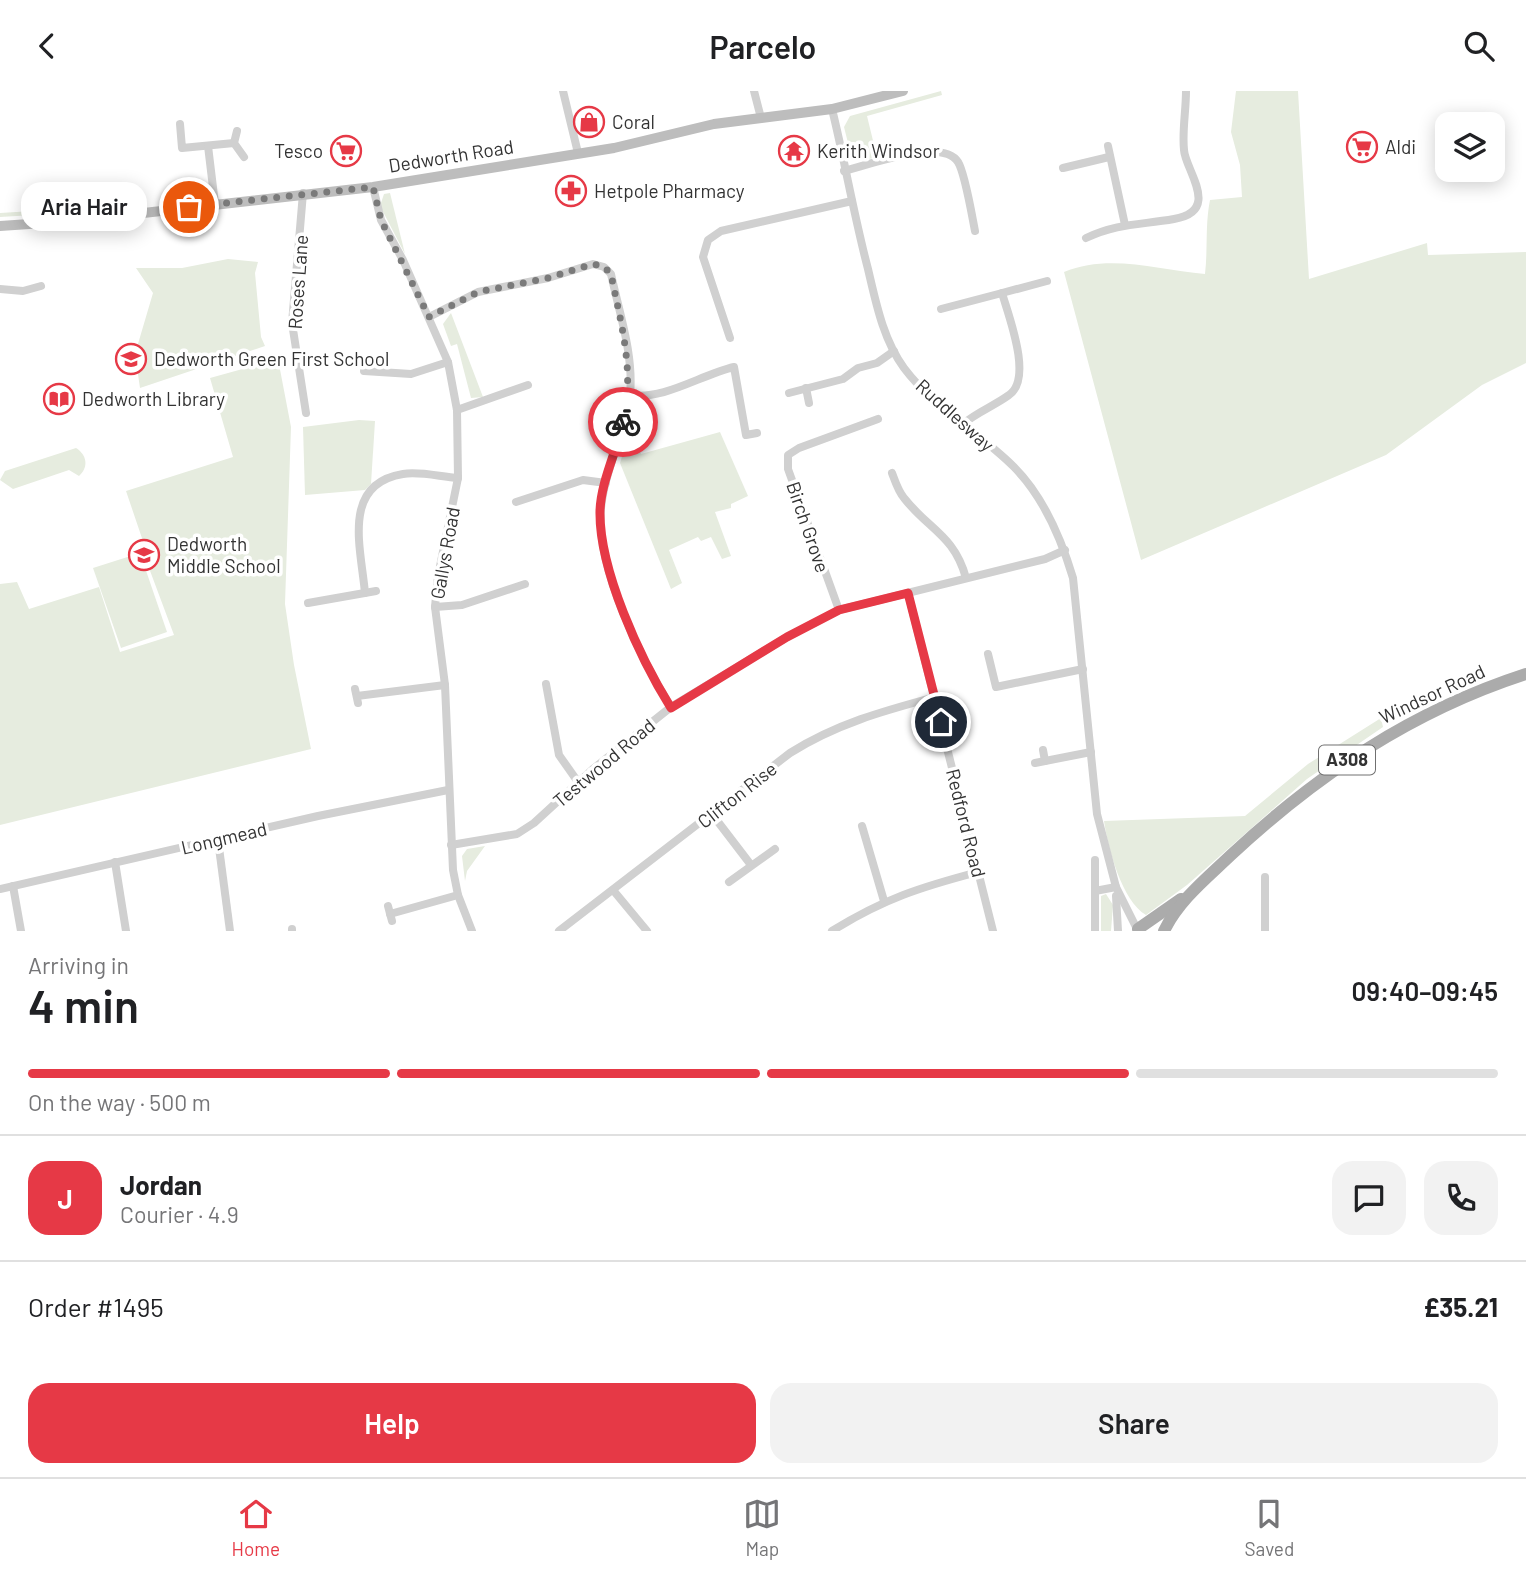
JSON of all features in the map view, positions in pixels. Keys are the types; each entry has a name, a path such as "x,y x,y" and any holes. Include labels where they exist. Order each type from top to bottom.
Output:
{"main road":[{"name":"Dedworth Road","path":"0,226 73,221 373,187 673,136 714,124 832,109 903,91"},
{"name":"Windsor Road","path":"1138,930 1196,888 1280,810 1351,758 1438,708 1526,674"},
{"name":"Windsor Road","path":"1164,931 1196,888"}],"street":[{"path":"563,91 578,153"},
{"path":"754,91 761,118"},
{"path":"1086,238 1110,226 1177,219 1190,213 1198,201 1199,185 1184,153 1186,91"},
{"name":"Ruddlesway","path":"832,109 875,299 894,351 930,396 1015,468 1045,510 1065,550 1073,578 1097,814 1116,887 1118,931"},
{"path":"180,124 182,148 234,143"},
{"path":"237,131 234,143 244,157"},
{"path":"208,146 215,204"},
{"path":"1108,146 1109,157 1116,173 1125,225"},
{"path":"844,171 930,150 946,152 958,162 971,227"},
{"path":"1063,168 1109,157"},
{"name":"Gallys Road","path":"373,187 381,220 448,362 457,409 458,478 438,576 435,607 445,685 451,845 458,895 472,931"},
{"name":"Roses Lane","path":"303,193 292,323 306,413"},
{"path":"730,332 703,257 708,240 721,230 852,201"},
{"path":"429,317 478,292 548,278 593,264 604,267 611,274 630,367 630,395 600,510 605,553 648,672 671,708"},
{"path":"947,310 1047,281"},
{"path":"0,289 23,291 41,286"},
{"path":"963,424 976,413 1011,395 1019,384 1021,369 1002,292"},
{"path":"789,393 844,379 858,368 877,363 894,351"},
{"path":"365,371 411,374 448,362"},
{"path":"630,395 643,397 659,393 709,373 734,367 746,435 757,433"},
{"path":"709,373 712,382"},
{"path":"457,409 528,385"},
{"path":"806,388 809,403"},
{"name":"Birch Grove","path":"839,610 788,469 788,455 799,448 878,419"},
{"path":"365,593 358,516 368,491 385,479 405,473 458,478"},
{"path":"895,476 903,497 949,542 960,557 966,578"},
{"path":"515,502 583,480 606,483"},
{"name":"Testwood Road","path":"451,845 517,834 534,823 578,782 671,708 787,637 839,610 1045,559 1065,550"},
{"path":"435,607 462,605 525,584"},
{"path":"308,603 321,597 376,591"},
{"name":"Redford Road","path":"908,593 993,931"},
{"path":"988,654 996,687 1026,685 1083,669"},
{"path":"546,684 544,696 559,755 578,782"},
{"path":"356,696 445,685"},
{"name":"Clifton Rise","path":"559,931 790,753 824,732 863,716 935,697"},
{"path":"1043,750 1045,761"},
{"path":"1035,763 1091,752"},
{"name":"Longmead","path":"0,889 449,790"},
{"path":"712,814 751,865"},
{"path":"853,835 863,829 884,901"},
{"path":"218,839 230,931"},
{"path":"729,882 775,849"},
{"path":"1095,860 1095,931"},
{"path":"115,862 126,931"},
{"path":"832,931 884,901 910,890 978,873"},
{"path":"1265,877 1265,931"},
{"path":"13,886 21,931"},
{"path":"1095,891 1116,887"},
{"name":"Ruddlesway","path":"1116,887 1138,930"},
{"path":"613,890 647,931"},
{"path":"390,914 458,895"}],"shaded area":[{"path":"941,91 942,95 867,116 877,157 861,161 852,159 844,127 850,116"},
{"path":"1236,91 1298,91 1309,279 1427,243 1428,255 1526,252 1526,363 1482,385 1386,455 1141,560 1064,272 1081,266 1116,263 1205,274 1210,200 1242,197 1240,165 1231,132"},
{"path":"390,193 405,254 380,206 384,194"},
{"path":"65,209 66,213 0,217 0,213"},
{"path":"228,259 258,262 255,273 261,337 265,346 140,388 135,354 153,293 136,268 182,268"},
{"path":"451,313 483,397 471,398 457,344 451,346 443,324"},
{"name":"Dedworth Middle School","path":"278,359 291,427 285,604 311,749 0,825 0,584 17,582 29,609 99,587 120,652 174,635 143,552 146,550 126,491 233,457 210,378"},
{"path":"359,420 375,421 371,484 365,490 305,495 303,427"},
{"path":"631,427 641,454 720,432 748,496 731,504 731,508 715,512 731,556 722,559 711,537 701,541 698,537 669,550 682,583 671,589 620,463"},
{"path":"76,448 83,454 85,461 79,476 69,470 13,489 0,480 5,471"},
{"path":"140,553 167,632 121,648 93,568"},
{"path":"1381,718 1383,727 1307,779 1187,885 1146,915 1137,908 1118,873 1104,821 1245,816 1308,764"},
{"path":"485,846 467,871 465,881 462,856 467,849"},
{"path":"1106,894 1113,905 1111,931 1101,931 1101,896"}],"way so far":[{"path":"189,207 373,187 381,220 429,317 478,292 548,278 593,264 604,267 611,274 630,367 630,395 623,422"}],"place":[{"name":"Coral","path":"589,122"},
{"name":"Aldi","path":"1362,147"},
{"name":"Tesco","path":"346,151"},
{"name":"Kerith Windsor","path":"794,151"},
{"name":"Hetpole Pharmacy","path":"571,191"},
{"name":"Aria Hair","path":"189,207"},
{"name":"Dedworth Green First School","path":"131,359"},
{"name":"Dedworth Library","path":"59,399"},
{"name":"Dedworth Middle School","path":"144,555"}],"route":[{"path":"623,422 600,510 605,553 625,615 648,672 671,708 787,637 839,610 908,593 941,722"}]}
